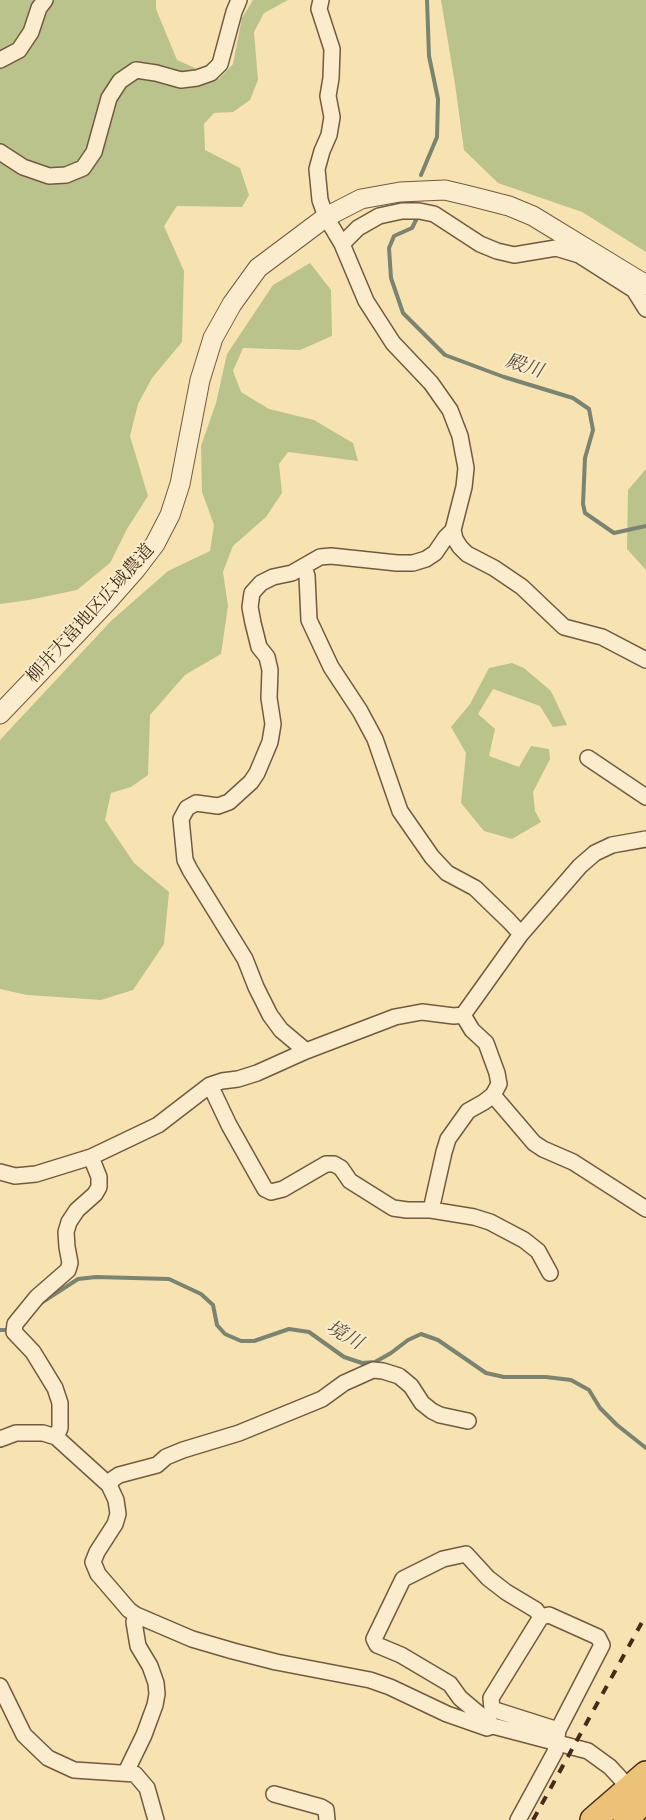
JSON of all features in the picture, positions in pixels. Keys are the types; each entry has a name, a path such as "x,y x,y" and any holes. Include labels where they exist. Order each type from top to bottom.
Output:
{"highway":[{"path":"593,1820 641,1790"},
{"path":"626,1820 641,1790"}],"street":[{"path":"0,60 20,50 31,32 39,8 45,0"},
{"path":"0,152 23,167 49,176 66,175 84,168 94,152 109,98 120,81 136,70 181,80 197,78 211,73 220,64 239,0"},
{"path":"306,1050 281,1030 270,1015 256,987 246,959 190,870 185,860 181,819 186,808 196,803 218,806 229,802 251,782 257,773 270,742 273,724 270,698 270,670 267,657 259,647 252,623 250,607 252,593 260,583 304,567 320,557 332,556 397,563 414,563 426,559 435,553 453,530 464,488 466,468 460,436 450,410 431,383 393,343 366,301 342,244 326,217 320,200 317,169 329,135 332,117 328,96 332,49 319,9 321,0"},
{"name":"柳井大畠地区広域農道","path":"0,714 106,603 155,544 170,515 180,484 200,380 213,338 232,304 258,268 326,217 361,199 400,192 445,190 509,206 533,216 646,285"},
{"path":"342,244 358,228 379,216 402,211 419,211 434,214 480,244 514,256 556,248 579,255 634,290 646,309"},
{"path":"453,530 460,547 467,554 494,568 522,587 564,627 602,637 646,660"},
{"path":"304,567 309,620 331,667 360,711 375,739 400,811 432,858 447,873 475,888 510,920 520,934"},
{"path":"588,758 646,797"},
{"path":"0,1172 15,1176 36,1174 90,1157 158,1125 210,1085 257,1073 306,1050 395,1018 422,1012 454,1016 463,1015 520,934 580,866 596,853 612,845 646,839"},
{"path":"431,1210 448,1139 468,1111 493,1095 499,1084 486,1042 472,1030 463,1015"},
{"path":"210,1085 229,1125 264,1189 271,1192 283,1189 326,1164 334,1164 341,1168 350,1181 393,1208 431,1210 474,1217 524,1240 538,1251 550,1273"},
{"path":"493,1095 534,1143 573,1162 646,1209"},
{"path":"56,1437 60,1428 60,1403 55,1388 32,1352 14,1332 15,1324 37,1297 68,1270 70,1263 66,1247 66,1232 69,1222 77,1210 95,1194 98,1187 99,1177 90,1157"},
{"path":"109,1486 113,1479 119,1475 157,1465 166,1457 239,1433 322,1399 344,1383 373,1370 399,1376 411,1386 422,1403 432,1411 440,1415 468,1421"},
{"path":"0,1439 16,1433 43,1434 56,1437 109,1486 116,1500 118,1514 115,1524 96,1552 93,1562 98,1574 129,1610 136,1615 192,1639 233,1652 370,1680 390,1686 447,1714 487,1728 493,1726 557,1736"},
{"path":"493,1726 460,1698 450,1684 400,1655 377,1645 374,1639 404,1578 444,1559 466,1554 488,1578 506,1592 536,1610 541,1617"},
{"path":"126,1772 144,1735 157,1694 156,1683 150,1666 138,1646 134,1622 136,1615"},
{"path":"518,1820 556,1752 557,1736 602,1645 598,1637 549,1615 541,1617 491,1698 492,1709 557,1736 588,1751 641,1790"},
{"path":"0,1686 24,1735 48,1758 74,1770 135,1774 147,1788 156,1820"},
{"path":"274,1794 320,1807 326,1810 327,1820"}],"green space":[{"path":"0,0 156,0 156,9 177,60 219,79 233,64 242,18 253,0 288,0 264,13 254,32 258,80 250,100 233,112 214,113 204,124 205,150 240,168 249,195 242,207 177,206 164,226 184,271 182,342 152,378 138,404 130,436 148,496 127,529 110,563 77,590 0,604"},
{"path":"441,0 646,0 646,252 582,212 498,183 464,150"},
{"path":"310,263 331,290 332,336 300,350 243,348 233,371 241,392 269,409 314,420 353,443 358,461 288,452 279,464 282,493 266,517 233,546 223,572 228,606 221,654 185,675 150,715 148,775 131,787 111,793 105,820 134,863 169,892 164,944 133,990 101,1000 27,995 0,989 0,740 111,621 168,571 210,551 214,525 202,492 201,446 216,403 227,354 273,285"},
{"path":"646,469 646,570 627,549 628,490"},
{"path":"512,663 524,668 551,691 567,725 553,727 540,706 493,689 478,714 495,729 489,756 519,767 531,746 549,749 550,759 533,792 535,811 541,822 512,839 484,831 461,803 466,753 451,727 470,704 489,668"}],"waterway":[{"name":"殿川","path":"421,175 437,137 438,99 429,56 427,0"},
{"name":"殿川","path":"417,218 412,228 394,236 389,248 391,278 403,313 445,355 504,377 573,398 589,409 593,430 585,458 583,504 585,513 614,533 646,526"},
{"name":"境川","path":"41,1303 78,1279 96,1277 169,1279 201,1294 213,1305 217,1325 225,1334 241,1341 254,1341 289,1329 309,1332 344,1357 362,1363 375,1362 408,1340 421,1334 438,1340 486,1373 504,1377 546,1377 571,1380 589,1390 600,1408 617,1425 646,1448"},
{"name":"境川","path":"0,1330 10,1330"}],"railway":[{"path":"533,1820 646,1615"}]}
